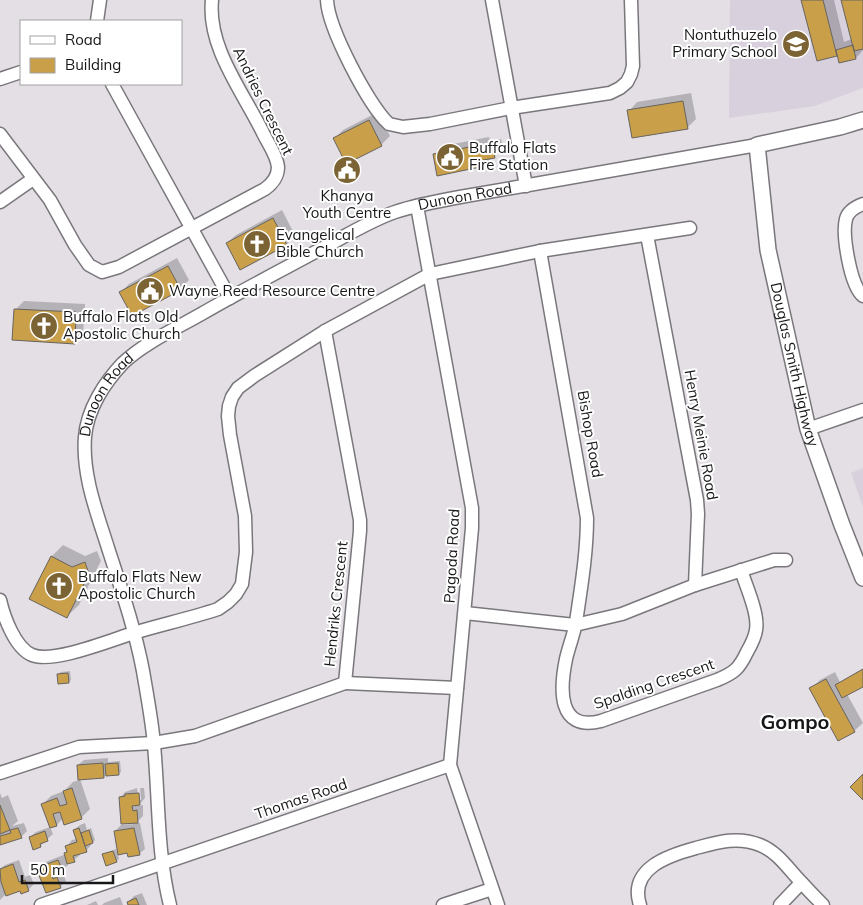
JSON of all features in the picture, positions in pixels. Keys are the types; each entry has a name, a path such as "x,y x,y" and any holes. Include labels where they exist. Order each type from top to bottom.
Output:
{"street":[{"path":"97,20 100,0"},
{"name":"Andries Crescent","path":"192,229 271,185 278,171 275,157 219,49 212,22 212,0"},
{"path":"327,0 330,17 346,56 374,106 389,124 403,127 610,93 620,88 627,82 633,66 631,0"},
{"path":"492,0 526,186"},
{"path":"0,79 20,72"},
{"path":"113,85 230,298"},
{"name":"Dunoon Road","path":"170,905 162,864 154,743 142,670 134,633 97,513 87,472 85,453 85,435 90,413 100,392 125,362 139,350 230,298 393,212 417,206 757,145 840,127 863,120"},
{"path":"0,134 56,210 75,245 89,265 102,272 119,267 192,229"},
{"name":"Douglas Smith Highway","path":"757,145 768,250 808,429 863,578"},
{"path":"0,202 33,179"},
{"path":"863,204 850,211 846,218 845,227 851,276 858,291 863,296"},
{"name":"Pagoda Road","path":"417,206 472,508 465,612 450,765 498,905"},
{"path":"0,600 2,615 19,645 34,656 46,657 75,651 218,608 236,594 242,584 246,552 245,516 228,416 232,397 238,388 325,331 430,274 540,251 690,228"},
{"name":"Henry Meinie Road","path":"647,235 697,500 695,585"},
{"name":"Bishop Road","path":"540,251 588,518 588,536 575,625"},
{"name":"Hendriks Crescent","path":"0,773 79,747 154,743 195,736 345,683 360,520 325,331"},
{"path":"808,429 863,410"},
{"path":"465,612 575,625 622,614 695,585 741,570 774,560 786,560"},
{"name":"Spalding Crescent","path":"575,625 566,660 562,694 567,712 573,719 581,723 591,724 708,684 735,671 740,666 753,641 757,620 741,570"},
{"path":"345,683 457,688"},
{"name":"Thomas Road","path":"40,905 450,765"},
{"path":"640,905 638,888 642,877 651,867 662,859 676,854 727,840 744,840 761,846 776,855 824,905"},
{"path":"780,905 802,883"},
{"path":"443,905 492,889"}],"shaded area":[{"name":"Nontuthuzelo Primary School","path":"730,0 863,0 863,88 815,106 729,118"},
{"path":"863,468 863,507 851,473"}],"building":[{"path":"801,0 823,0 837,56 817,61"},
{"path":"841,0 863,0 863,49 854,51"},
{"path":"853,45 856,59 839,63 836,50"},
{"path":"683,101 688,129 632,138 627,110"},
{"path":"369,120 382,146 346,164 333,138"},
{"path":"480,145 481,149 493,147 495,158 483,160 485,166 437,176 433,154"},
{"name":"Evangelical Bible Church","path":"273,218 287,245 240,270 226,243"},
{"name":"Wayne Reed Resource Centre","path":"168,266 181,290 132,316 119,292"},
{"name":"Buffalo Flats Old Apostolic Church","path":"14,309 76,312 75,344 12,340"},
{"name":"Buffalo Flats New Apostolic Church","path":"51,556 72,567 85,562 89,574 67,618 29,599"},
{"path":"863,669 863,687 842,698 835,685"},
{"path":"68,673 69,683 58,684 57,674"},
{"path":"826,679 855,732 838,741 809,688"},
{"path":"103,763 104,778 78,780 77,765"},
{"path":"118,763 119,775 106,776 105,764"},
{"path":"863,774 863,800 850,787"},
{"path":"72,788 82,819 64,825 60,812 53,814 57,826 50,828 41,804 57,798 60,806 67,804 63,791"},
{"path":"139,793 140,805 132,806 133,811 137,810 138,823 121,824 119,797 125,796 125,794"},
{"path":"0,805 10,830 0,834"},
{"path":"18,828 22,838 0,845 0,836 11,833 10,830"},
{"path":"79,828 87,852 73,856 75,862 67,864 64,853 67,852 65,846 77,842 73,830"},
{"path":"134,828 140,855 128,857 127,853 118,855 114,831"},
{"path":"89,830 93,843 85,846 81,833"},
{"path":"45,831 48,841 40,844 41,847 33,850 29,837"},
{"path":"113,851 117,862 106,866 102,854"},
{"path":"58,860 63,871 52,875 53,879 57,877 61,888 46,893 36,868"},
{"path":"13,864 19,882 25,880 29,891 21,894 20,891 6,896 1,882 0,869"},
{"path":"136,898 139,905 128,905 127,902"}],"place":[{"name":"Nontuthuzelo Primary School","path":"796,44"},
{"name":"Buffalo Flats Fire Station","path":"450,157"},
{"name":"Khanya Youth Centre","path":"347,170"},
{"name":"Evangelical Bible Church","path":"257,244"},
{"name":"Wayne Reed Resource Centre","path":"150,291"},
{"name":"Buffalo Flats Old Apostolic Church","path":"44,326"},
{"name":"Buffalo Flats New Apostolic Church","path":"59,586"}],"district":[{"name":"Gompo","path":"795,722"}]}
